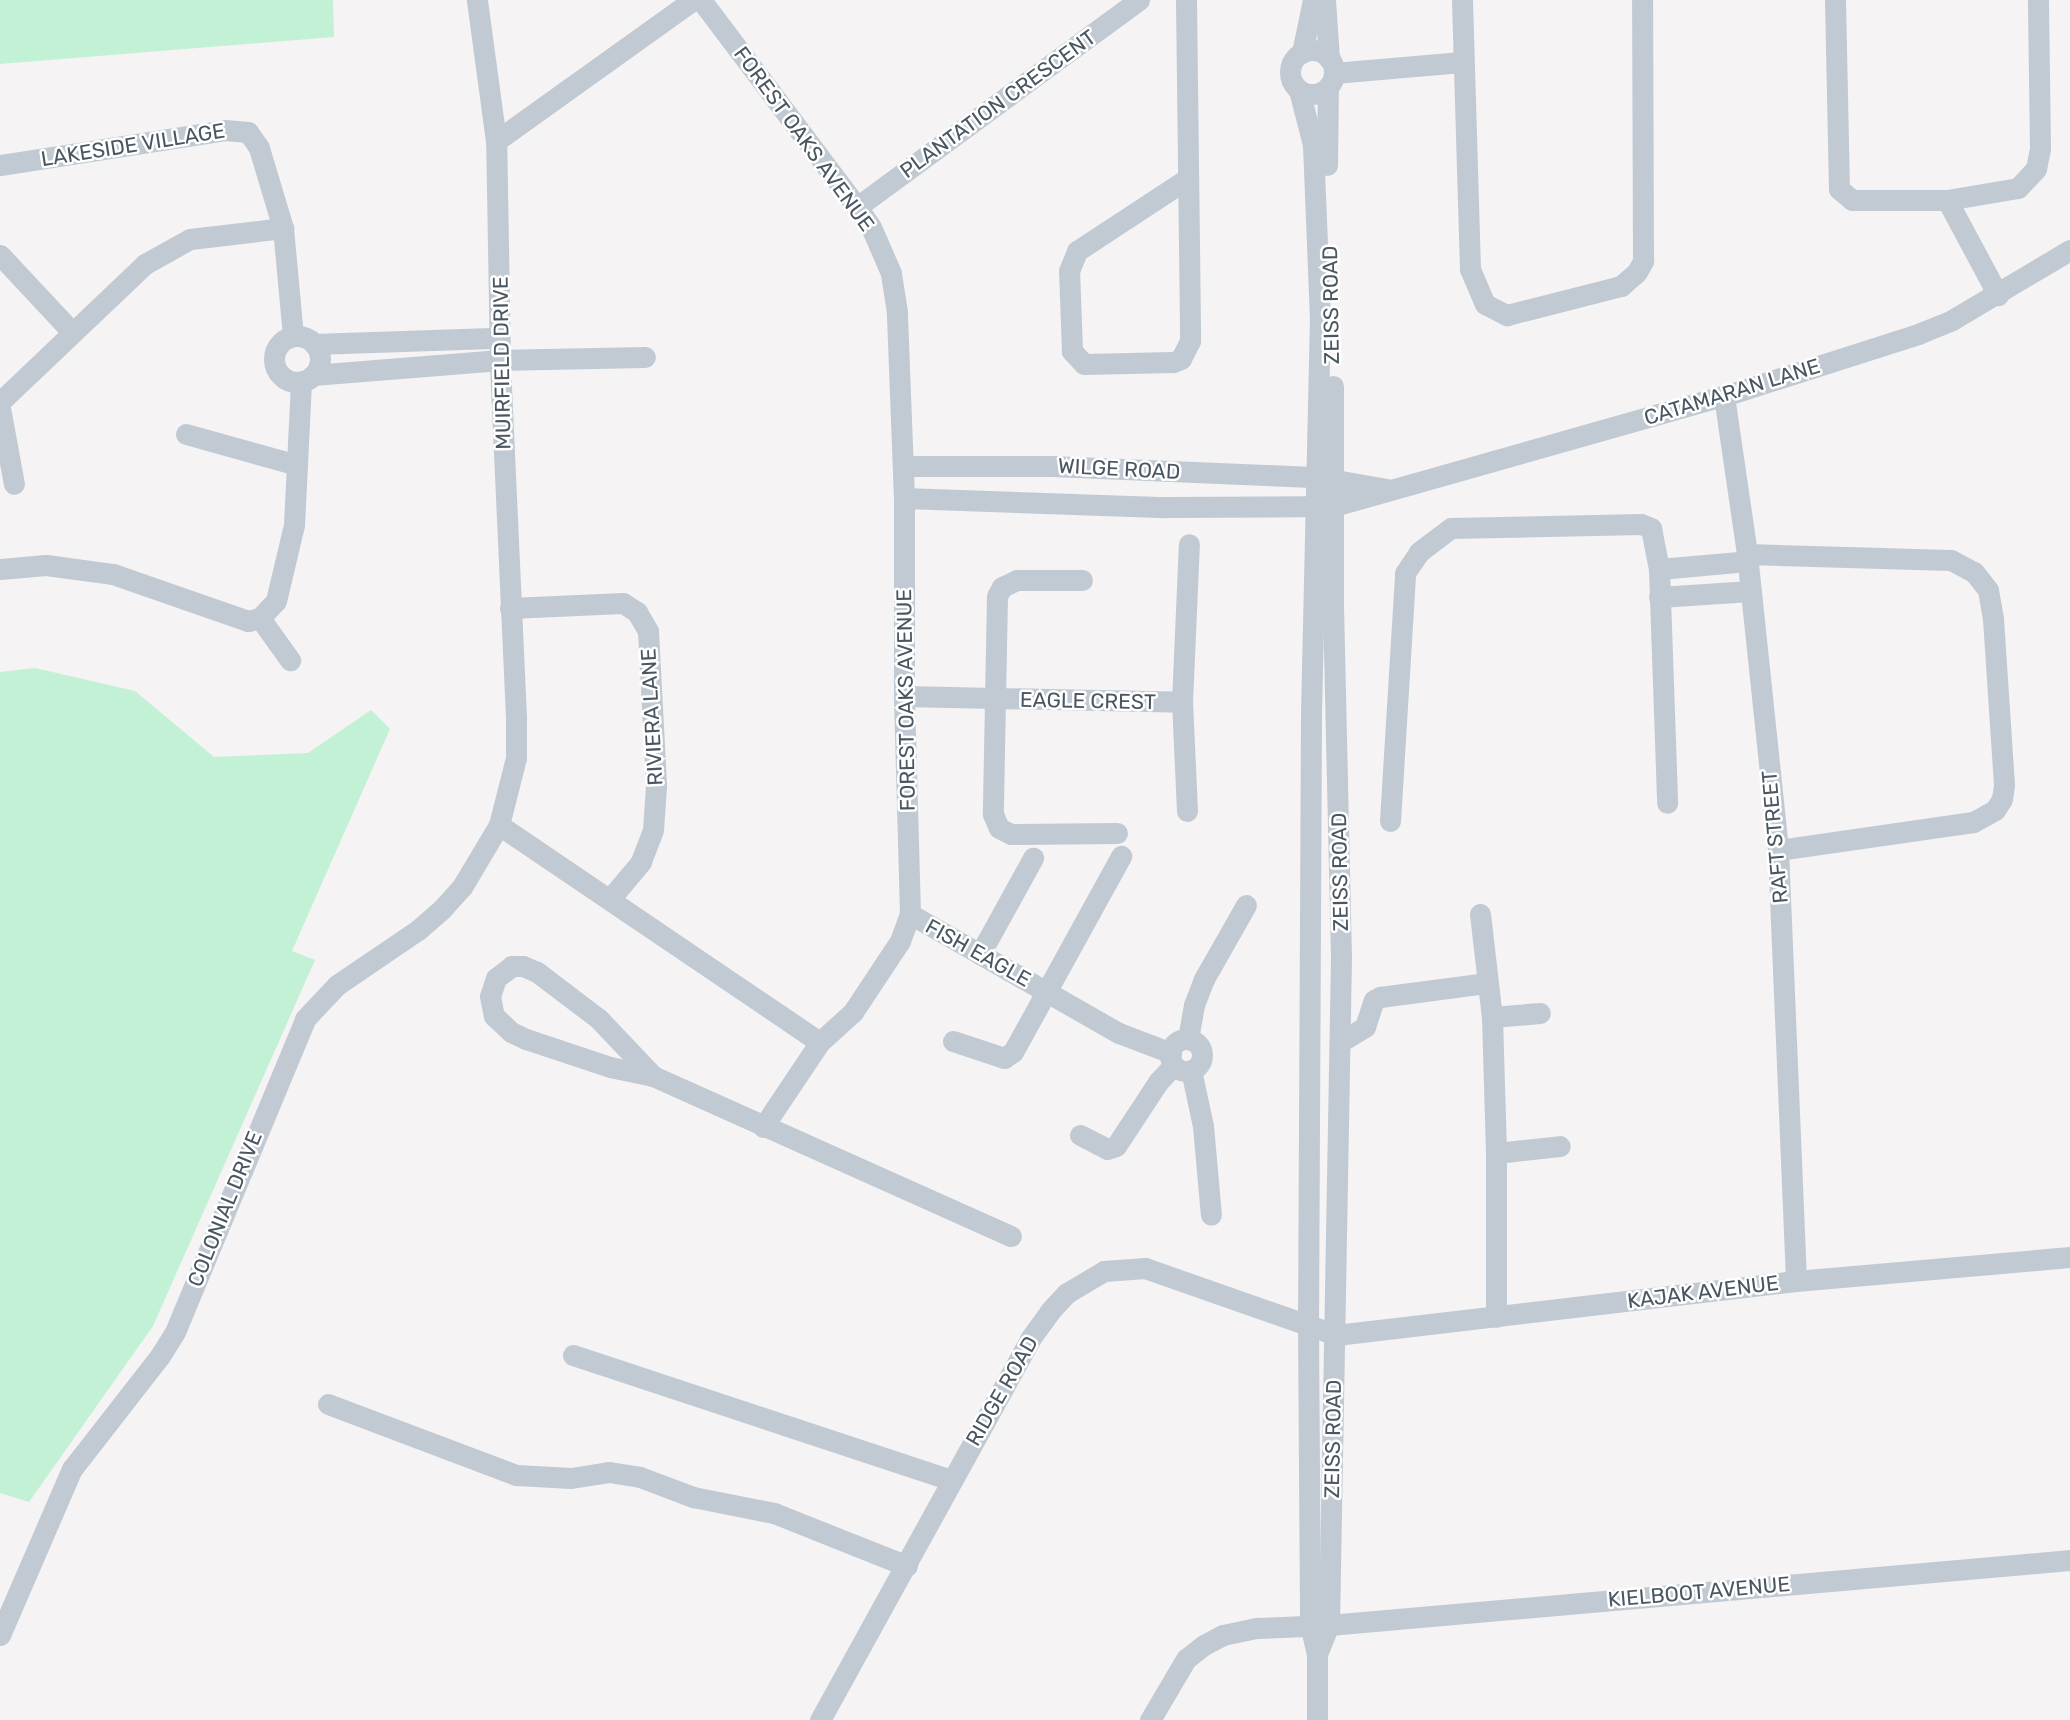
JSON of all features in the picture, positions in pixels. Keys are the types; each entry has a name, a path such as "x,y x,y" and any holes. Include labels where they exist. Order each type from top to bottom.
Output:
{"street":[{"name":"MUIRFIELD DRIVE","path":"477,0 496,141 499,338 516,758 499,825"},
{"path":"496,141 693,0"},
{"name":"FOREST OAKS AVENUE","path":"701,0 857,208 883,252 895,291 904,498 904,696 909,914 900,941 853,1012 820,1042 763,1127"},
{"name":"PLANTATION CRESCENT","path":"857,208 1139,0"},
{"path":"1186,0 1190,341 1186,351 1173,362 1084,364 1072,351 1069,271 1077,251 1188,178"},
{"path":"1313,0 1302,53 1292,64 1290,71 1291,79 1299,90 1314,94 1330,73 1462,62"},
{"name":"ZEISS ROAD","path":"1317,1720 1317,1654 1336,1335 1340,1042 1339,802 1333,609 1326,507 1330,73 1325,0"},
{"path":"1462,0 1470,269 1485,304 1507,316 1621,286 1637,272 1644,249 1642,0"},
{"path":"1835,0 1839,189 1852,200 1947,200 2018,188 2036,169 2040,148 2038,0"},
{"path":"1302,53 1317,51 1330,73"},
{"name":"ZEISS ROAD","path":"1299,90 1313,145 1318,207 1326,478"},
{"name":"LAKESIDE VILLAGE","path":"0,165 240,130 255,139 259,148 283,228 293,336"},
{"path":"1947,200 1998,295"},
{"path":"0,402 130,276 180,243 201,236 283,228"},
{"path":"0,255 72,332"},
{"name":"CATAMARAN LANE","path":"1326,507 1724,396 1918,334 1952,320 2065,255"},
{"path":"0,569 46,565 113,574 248,621 260,618 276,601 288,550 294,524 297,465 307,378 320,360 314,344 305,337 293,336 279,344 275,351 275,366 285,378 307,378 500,360 645,357"},
{"path":"314,344 499,338"},
{"name":"RAFT STREET","path":"1724,396 1747,557 1778,850 1797,1281"},
{"path":"0,408 14,484"},
{"path":"186,434 297,465"},
{"name":"WILGE ROAD","path":"903,466 1052,466 1326,478"},
{"path":"1052,466 1053,503"},
{"name":"CATAMARAN LANE","path":"1326,478 1393,490"},
{"name":"WILGE ROAD","path":"904,498 1326,507"},
{"name":"ZEISS ROAD","path":"1319,1625 1308,1327 1311,715 1326,507"},
{"path":"1390,821 1405,573 1419,552 1451,528 1642,524 1651,528 1659,569 1667,803"},
{"name":"EAGLE CREST","path":"1187,811 1182,702 1189,544"},
{"path":"1659,569 1747,557 1951,560 1974,572 1988,590 1993,619 2004,785 2002,799 1995,810 1973,822 1778,850"},
{"name":"EAGLE CREST","path":"1082,580 1017,580 1002,587 997,596 993,814 999,828 1011,834 1116,833"},
{"path":"1659,597 1751,591"},
{"name":"RIVIERA LANE","path":"510,608 623,603 638,612 648,631 656,786 653,830 641,862 610,899"},
{"path":"260,618 290,660"},
{"name":"EAGLE CREST","path":"904,696 1182,702"},
{"path":"499,825 820,1042"},
{"name":"COLONIAL DRIVE","path":"0,1635 72,1469 160,1356 175,1332 294,1038 305,1019 337,985 418,930 442,909 463,887 499,825"},
{"name":"FISH EAGLE","path":"953,1041 1004,1058 1013,1052 1121,856"},
{"path":"980,954 1033,858"},
{"path":"1188,1039 1194,1005 1204,979 1246,905"},
{"name":"FISH EAGLE","path":"909,914 1119,1033 1178,1063"},
{"path":"1480,914 1492,1017 1496,1153 1496,1317"},
{"path":"653,1076 599,1019 537,972 523,966 512,966 496,978 490,996 491,1009 510,1032 590,1060 653,1076 1011,1236"},
{"path":"1340,1042 1365,1027 1374,1000 1380,997 1487,983"},
{"path":"1492,1017 1540,1013"},
{"path":"1080,1135 1107,1149 1116,1146 1158,1082 1178,1063 1202,1056 1199,1045 1188,1039 1176,1042 1178,1063 1203,1126 1211,1215"},
{"path":"1496,1153 1560,1146"},
{"name":"KAJAK AVENUE","path":"1336,1335 1797,1281 2070,1257"},
{"name":"RIDGE ROAD","path":"820,1720 996,1396 1050,1311 1067,1293 1104,1271 1123,1267 1145,1268 1336,1335"},
{"path":"573,1355 952,1480"},
{"path":"328,1405 516,1475 571,1478 609,1472 640,1477 686,1495 774,1513 906,1566"},
{"name":"KIELBOOT AVENUE","path":"1150,1720 1186,1660 1204,1645 1223,1635 1257,1628 1319,1625 2070,1560"}],"green space":[{"path":"0,0 333,0 334,37 0,64"},
{"path":"35,668 135,691 214,757 308,753 371,710 390,729 292,951 315,960 153,1326 29,1502 0,1493 0,672"}]}
